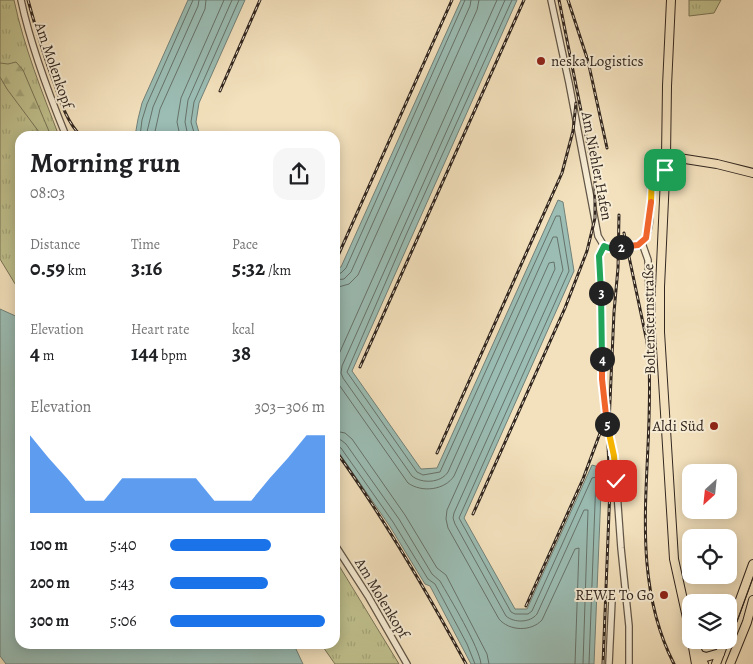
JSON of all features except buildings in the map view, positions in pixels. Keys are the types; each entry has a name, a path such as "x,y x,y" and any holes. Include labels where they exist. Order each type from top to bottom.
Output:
{"main road":[{"name":"Boltensternstraße","path":"671,0 660,299 674,559 682,595"},
{"path":"666,156 716,164 753,173"},
{"path":"737,609 753,564"},
{"path":"730,664 746,625 753,600"},
{"path":"737,627 742,628 746,625"},
{"path":"694,649 696,664"},
{"path":"697,649 704,664"},
{"path":"716,664 722,649"},
{"path":"700,655 706,657 720,653"}],"street":[{"name":"Am Molenkopf","path":"21,0 37,57 64,131"},
{"name":"Am Niehler Hafen","path":"551,0 569,82 598,236 604,246"},
{"path":"629,664 629,626 614,456 606,418 602,379 599,256 604,246 614,248 635,246 642,243 648,233 652,164 661,155 666,156"},
{"path":"642,243 648,260 649,293 654,299 660,299"},
{"name":"Am Molenkopf","path":"340,553 368,596 407,664"},
{"path":"609,664 612,600"}],"green space":[{"path":"0,0 14,0 28,52 57,131 15,131 15,284 0,259"},
{"path":"689,0 721,0 714,13 689,16"},
{"path":"16,62 23,70 49,131 38,131 7,89 0,77 0,63"},
{"path":"340,567 399,664 335,664 324,649 340,649"}],"water":[{"path":"188,0 245,0 199,103 196,122 199,131 136,131 142,103"},
{"path":"461,0 517,0 352,371 421,469 437,468 558,200 563,202 574,271 464,518 515,609 527,609 592,465 602,468 594,664 471,664 430,586 425,584 389,525 340,454 341,267"},
{"path":"0,309 15,316 15,649 296,649 303,664 6,664 0,656"}],"tram line":[{"path":"737,622 753,578"}],"railway":[{"path":"28,0 62,105 76,131"},
{"path":"220,91 260,0"},
{"path":"340,251 452,0"},
{"path":"360,367 524,0"},
{"path":"473,514 565,308 587,251 595,218 595,181 559,0"},
{"path":"568,0 588,61 607,148"},
{"path":"437,453 562,173 573,131 576,103"},
{"path":"603,664 610,487 608,446 614,312 618,268 619,215"},
{"path":"624,233 647,342 649,365 650,403 645,517 646,554 651,592 659,628 674,664"},
{"path":"526,606 583,479 606,417"},
{"path":"340,457 404,555 466,664"}],"place":[{"name":"neska Logistics","path":"541,61"},
{"name":"Aldi Süd","path":"714,426"},
{"name":"REWE To Go","path":"664,595"}],"route":[{"path":"616,481 613,447 607,426 602,379 602,308 599,256 604,246 609,248 635,246 644,241 649,228 652,173 666,156 665,170"}]}
